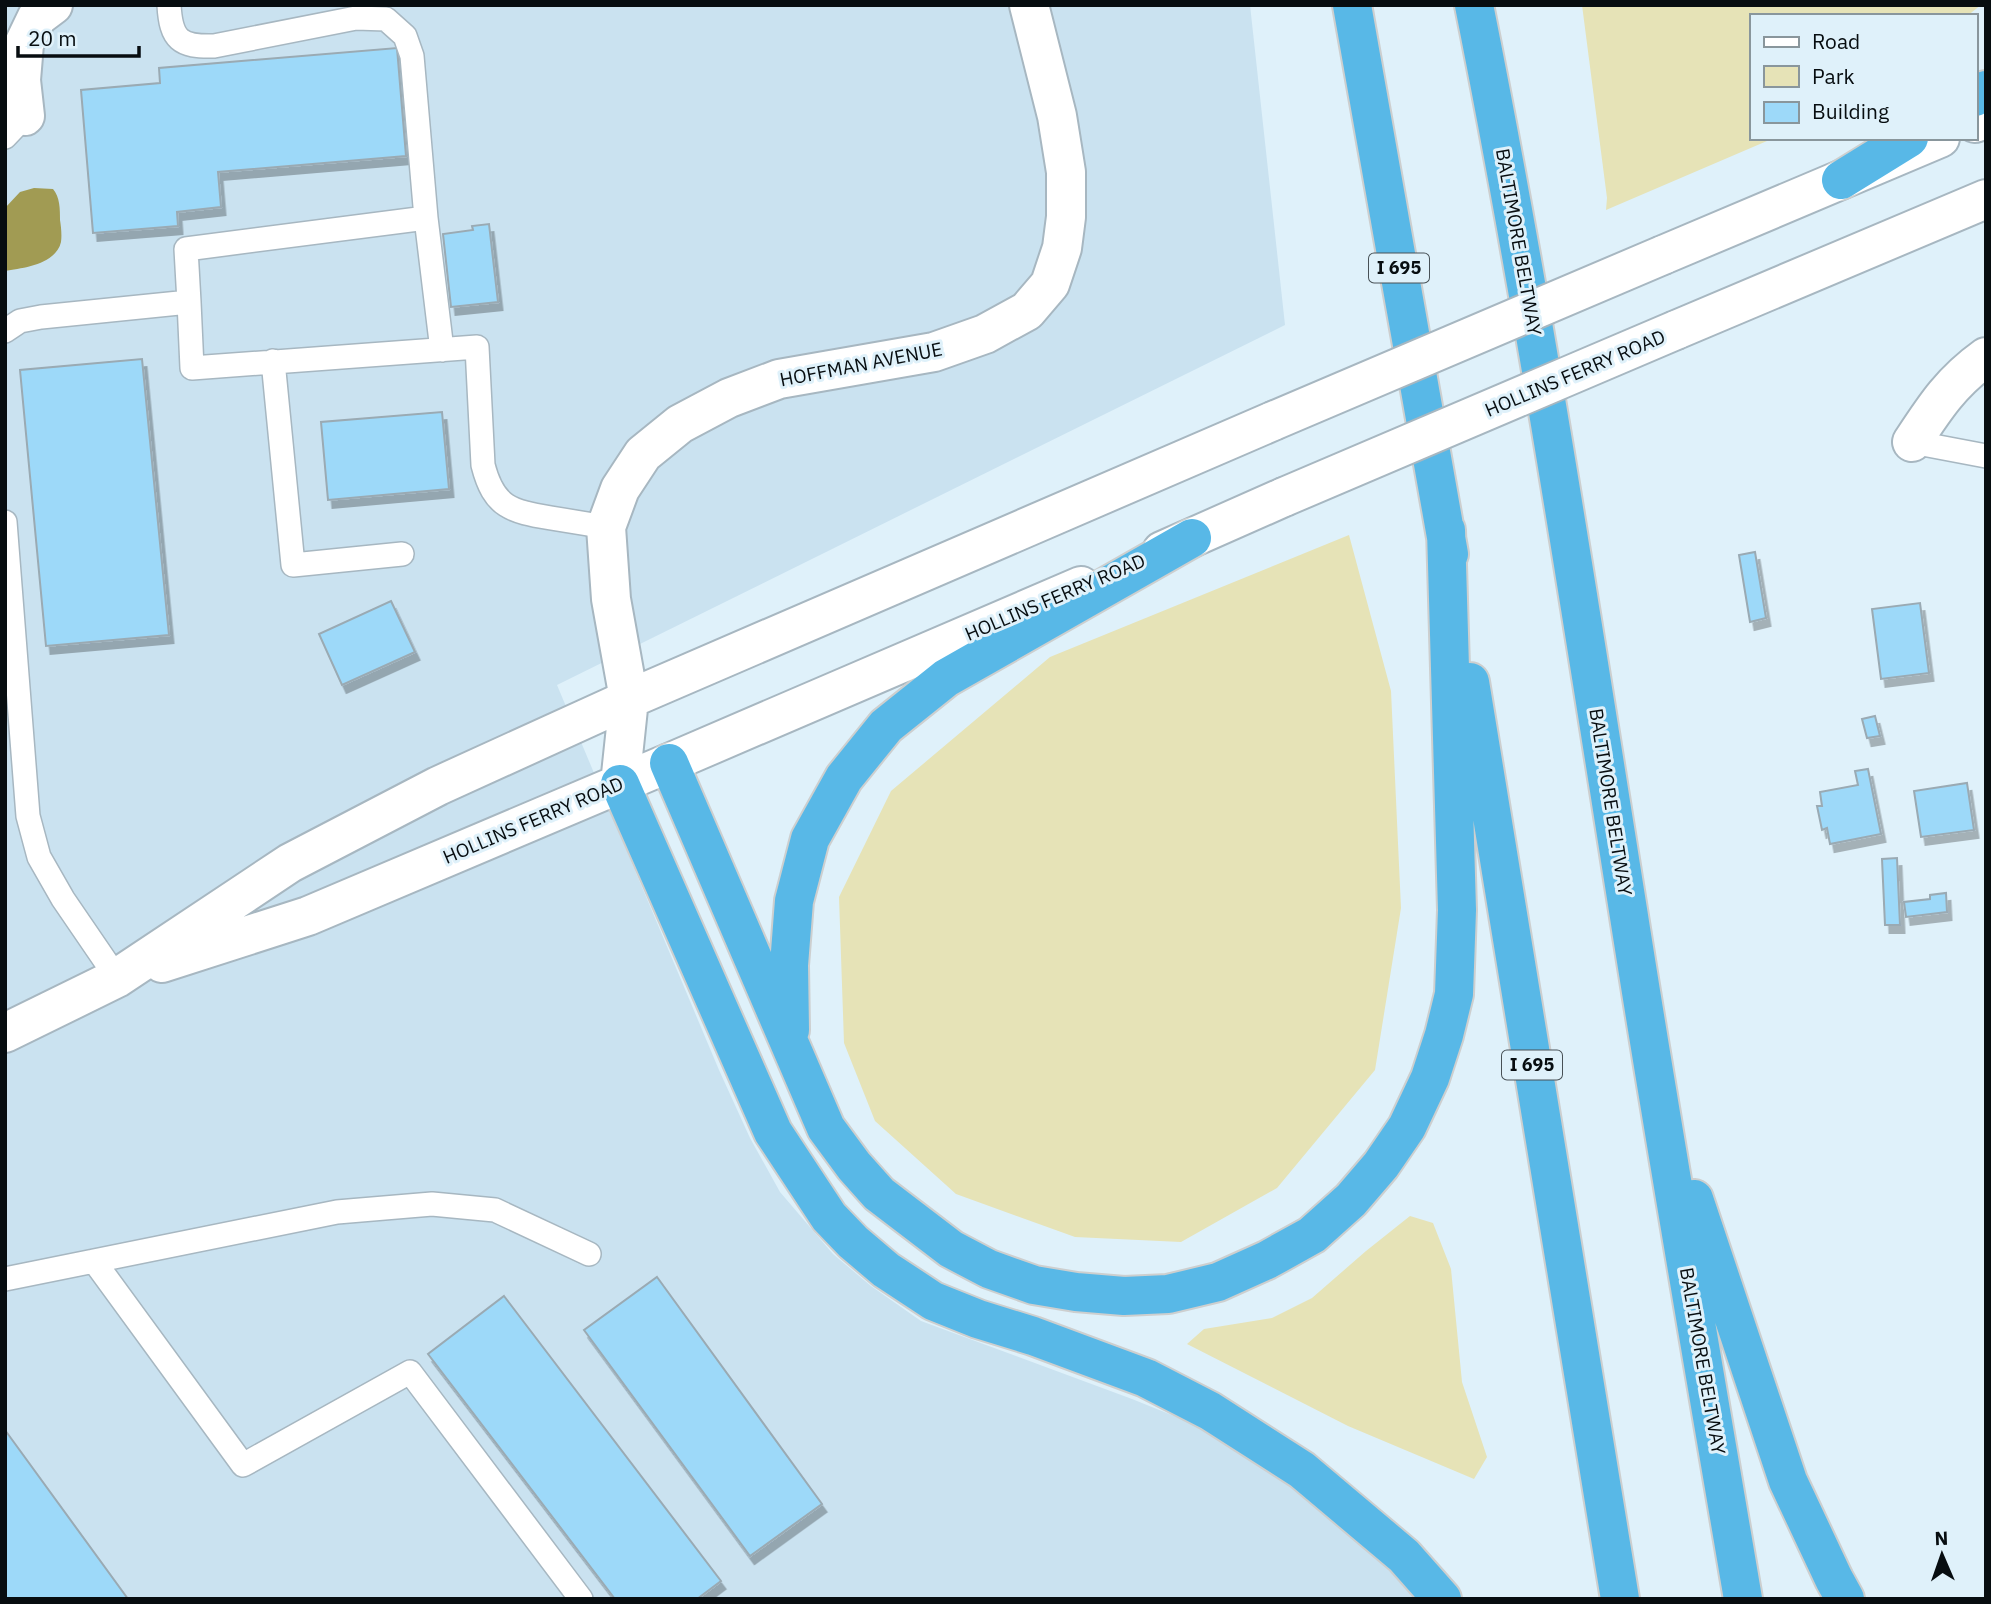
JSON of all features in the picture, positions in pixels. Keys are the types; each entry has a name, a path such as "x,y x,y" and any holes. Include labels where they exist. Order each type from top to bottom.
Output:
{"highway":[{"name":"I 695","path":"1352,5 1446,530 1620,1599"},
{"name":"BALTIMORE BELTWAY","path":"1474,5 1506,168 1551,430 1655,1079 1743,1599"},
{"path":"1499,5 1506,168"},
{"path":"1841,180 1906,140"},
{"path":"669,763 826,1128 854,1167 879,1194 951,1249 989,1269 1034,1285 1124,1296 1168,1294 1219,1282 1268,1260 1312,1235 1351,1200 1381,1165 1407,1126 1430,1078 1444,1035 1454,994 1457,910 1446,530"},
{"path":"790,1046 789,965 794,901 810,839 845,778 886,726 946,678 1192,538"},
{"path":"620,784 774,1132 829,1217 853,1242 886,1270 933,1301 1146,1378 1210,1410 1302,1470 1404,1556 1442,1599"},
{"path":"1655,1079 1788,1481 1845,1599"}],"street":[{"path":"15,127 24,44 37,17 52,5"},
{"name":"HOFFMAN AVENUE","path":"629,699 611,599 606,527 620,489 643,454 692,417 729,397 779,379 934,352 985,334 1027,311 1050,284 1062,248 1066,217 1066,172 1056,116 1029,5"},
{"name":"HOLLINS FERRY ROAD","path":"5,1033 117,978 289,863 438,786 629,699 1273,421 1935,140"},
{"name":"HOLLINS FERRY ROAD","path":"117,978 308,916 1284,497 1986,200"},
{"path":"1912,442 1938,401 1964,372 1986,357"},
{"path":"629,699 669,763"},
{"path":"620,784 629,699"}],"lane":[{"path":"169,5 173,31 182,42 194,47 214,46 356,18 386,19 405,36 412,56 426,218 442,349"},
{"path":"426,218 186,249 192,368 477,347 483,465 488,482 498,498 516,512 606,527"},
{"path":"5,331 20,321 41,317 189,302"},
{"path":"272,362 293,565 401,554"},
{"path":"1912,442 1986,456"},
{"path":"5,522 28,816 38,857 117,978"},
{"path":"5,1279 337,1212 432,1204 495,1210 589,1254"},
{"path":"94,1261 243,1465 410,1373 581,1599"}],"shaded area":[{"path":"5,5 1250,5 1285,325 557,685 750,1138 780,1192 833,1254 871,1286 921,1321 1204,1428 1297,1488 1390,1568 1416,1599 5,1599"},
{"path":"34,188 53,189 55,192 60,207 61,242 53,255 46,260 5,271 5,208 20,192"}],"green space":[{"path":"1582,5 1981,5 1970,14 1750,14 1750,140 1769,140 1606,210 1607,198"},
{"path":"1349,535 1391,691 1401,908 1375,1070 1277,1188 1181,1242 1075,1237 956,1194 875,1121 844,1043 839,897 891,791 1050,657"},
{"path":"1410,1216 1433,1223 1451,1269 1462,1382 1487,1457 1474,1479 1348,1426 1187,1344 1204,1329 1272,1318 1312,1298"}],"building":[{"path":"397,48 406,156 218,172 221,207 177,212 178,226 93,233 81,90 160,83 159,68"},
{"path":"489,224 498,302 451,307 443,234 473,230 472,226"},
{"path":"142,359 169,635 46,646 20,370"},
{"path":"442,412 449,489 328,500 321,422"},
{"path":"1755,552 1766,618 1750,622 1739,555"},
{"path":"391,601 415,652 342,685 319,634"},
{"path":"1920,603 1929,673 1881,679 1872,609"},
{"path":"1875,716 1880,736 1867,738 1862,719"},
{"path":"1868,769 1881,834 1830,844 1827,828 1822,830 1817,806 1822,806 1820,792 1858,785 1855,771"},
{"path":"1967,783 1974,830 1921,837 1914,791"},
{"path":"1897,858 1900,925 1885,925 1882,859"},
{"path":"1946,893 1947,912 1906,917 1904,902 1930,899 1930,895"},
{"path":"657,1277 822,1504 750,1556 584,1330"},
{"path":"504,1296 721,1581 697,1599 615,1599 428,1354"},
{"path":"5,1430 128,1599 5,1599"}]}
